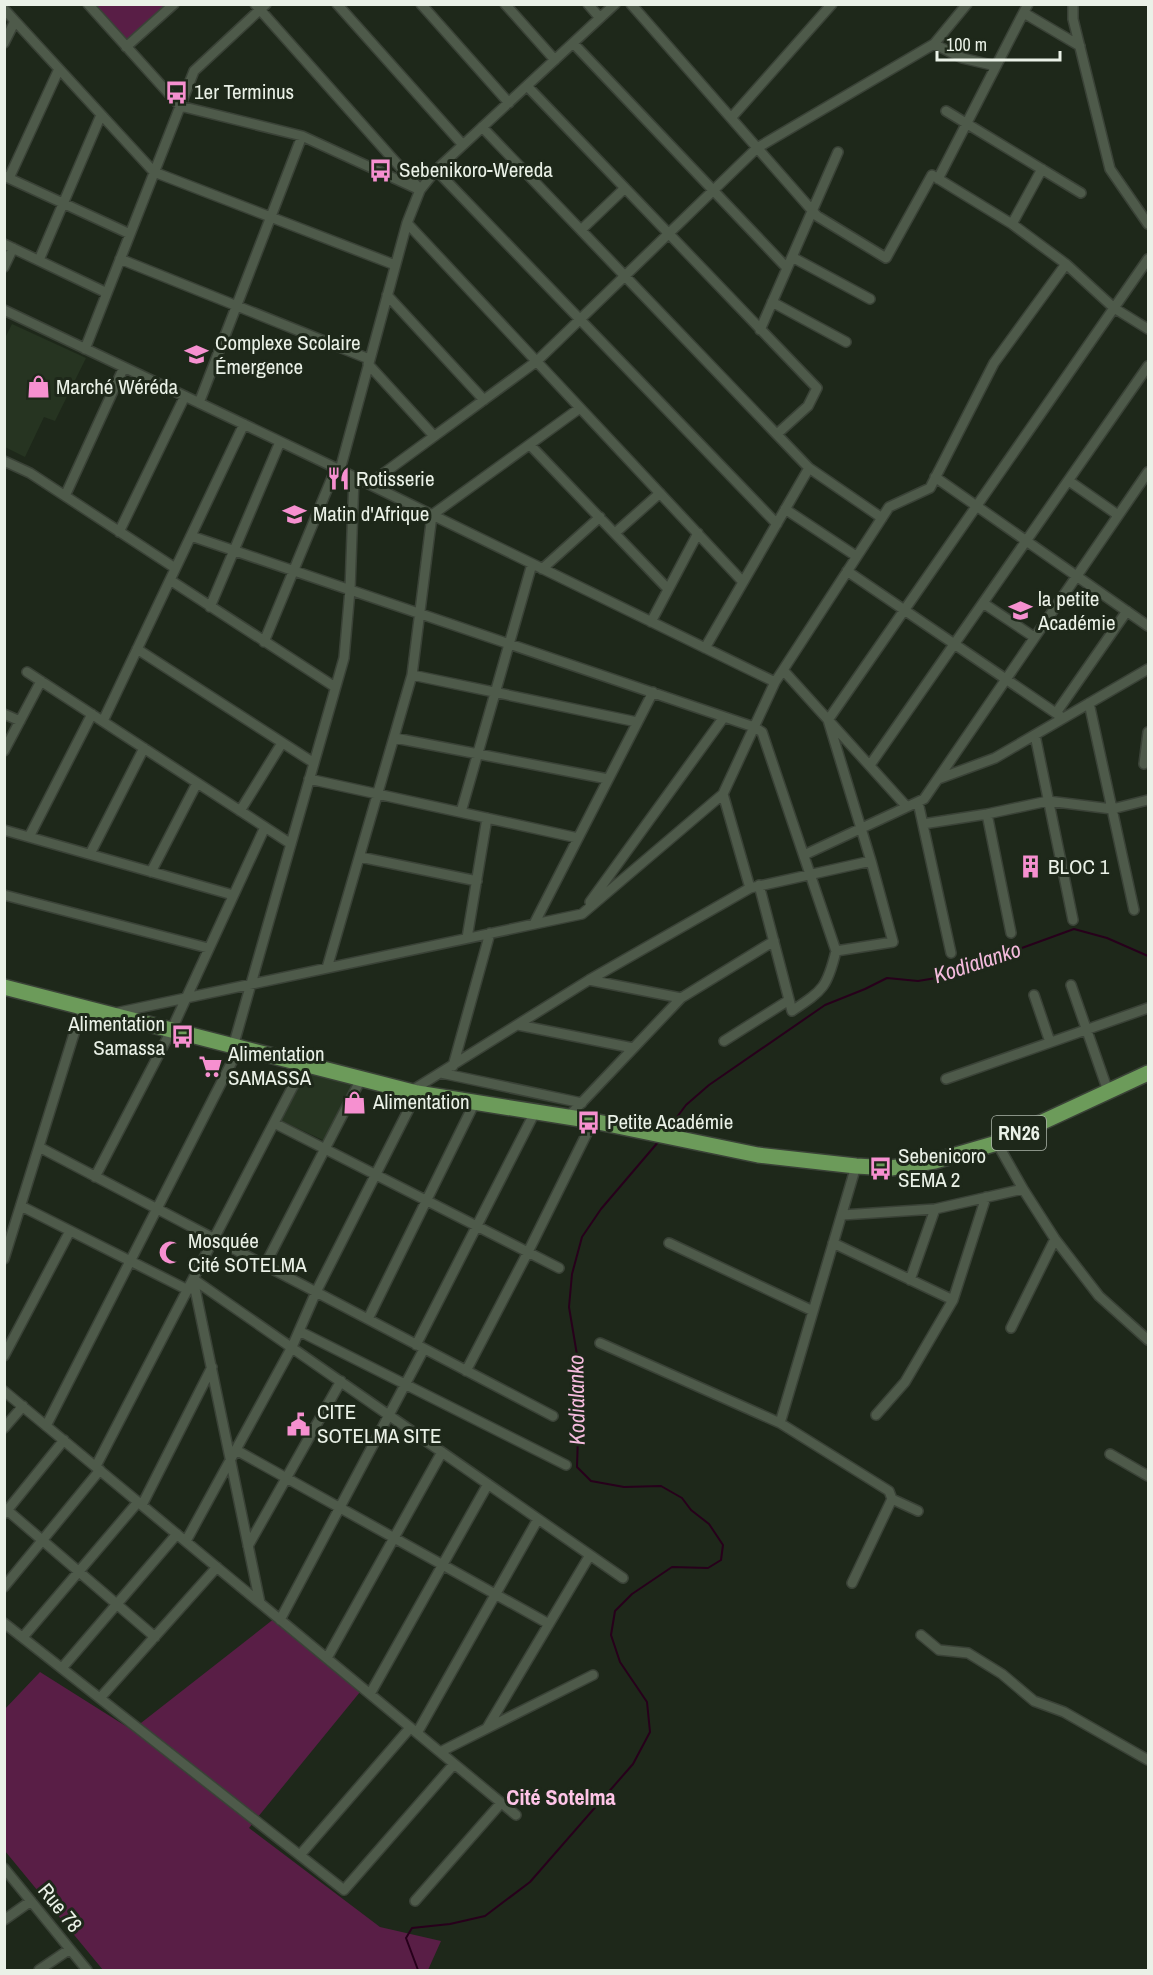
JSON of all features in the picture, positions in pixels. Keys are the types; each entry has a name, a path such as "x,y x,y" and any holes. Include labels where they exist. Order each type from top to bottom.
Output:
{"main road":[{"name":"RN26","path":"4,987 414,1092 593,1121 758,1155 856,1166 891,1168 935,1161 997,1143 1149,1072"}],"street":[{"path":"88,4 180,106 302,136 420,190"},
{"path":"126,46 174,4"},
{"path":"337,4 463,145"},
{"path":"421,4 509,103"},
{"path":"505,4 555,60"},
{"path":"588,4 600,18"},
{"path":"264,642 338,469 407,223 420,190 436,170 615,4"},
{"path":"631,4 817,216 886,258 932,175 1012,224 1066,264 1114,308 1149,329"},
{"path":"731,118 832,4"},
{"path":"369,484 537,361 757,148 934,44 967,4"},
{"path":"1073,4 1072,19 1110,169 1149,224"},
{"path":"85,349 194,71 260,6 420,190"},
{"path":"4,9 154,172 395,265"},
{"path":"938,179 1026,9 1080,45"},
{"path":"4,43 15,21"},
{"path":"573,43 787,268"},
{"path":"934,44 962,58 996,66"},
{"path":"59,69 7,177 130,234"},
{"path":"527,86 817,388 808,406 777,434"},
{"path":"946,111 1081,193"},
{"path":"39,260 101,115"},
{"path":"482,127 809,468 882,518"},
{"path":"199,403 302,136"},
{"path":"760,330 838,152"},
{"path":"1012,224 1042,169"},
{"path":"436,170 777,524"},
{"path":"581,230 625,188"},
{"path":"407,223 743,582"},
{"path":"4,267 9,246 107,293"},
{"path":"792,257 870,299"},
{"path":"120,259 369,361 434,436"},
{"path":"828,720 1149,259"},
{"path":"107,1015 582,914 723,794 775,682 856,556 889,507 930,488 994,363 1066,264"},
{"path":"387,295 484,400"},
{"path":"772,302 846,342"},
{"path":"4,323 7,311 775,682"},
{"path":"870,765 1149,366"},
{"path":"65,496 124,367"},
{"path":"120,532 184,396"},
{"path":"327,968 412,675 432,515 580,408"},
{"path":"103,721 244,424"},
{"path":"210,607 280,442"},
{"path":"530,445 668,589"},
{"path":"4,461 30,473 175,568"},
{"path":"705,648 809,468"},
{"path":"804,855 924,799 1149,472"},
{"path":"46,1426 131,1261 236,1048 251,984 344,658 350,590 354,477"},
{"path":"935,477 1149,626"},
{"path":"1069,481 1118,515"},
{"path":"615,533 660,493"},
{"path":"785,510 856,556"},
{"path":"542,569 600,517"},
{"path":"651,622 698,533"},
{"path":"191,536 754,727 762,732 836,951 830,976 819,993 792,1011 774,941 723,794"},
{"path":"460,812 532,564"},
{"path":"847,571 1059,715"},
{"path":"170,580 335,687"},
{"path":"983,603 1034,637"},
{"path":"938,779 995,758 1035,735 1059,715 1127,611"},
{"path":"137,649 314,763"},
{"path":"1059,715 1089,703 1149,669"},
{"path":"783,670 907,807"},
{"path":"27,672 291,844"},
{"path":"412,675 637,722"},
{"path":"4,752 41,681"},
{"path":"534,924 652,692"},
{"path":"1089,703 1134,910"},
{"path":"4,714 20,721"},
{"path":"29,837 92,714"},
{"path":"582,914 724,717"},
{"path":"828,720 893,942 836,951"},
{"path":"1144,764 1149,732"},
{"path":"1035,735 1073,920"},
{"path":"395,738 608,779"},
{"path":"240,811 282,742"},
{"path":"90,854 144,748"},
{"path":"309,779 578,838"},
{"path":"151,872 197,783"},
{"path":"923,824 1048,801 1112,809 1149,801"},
{"path":"918,802 951,953"},
{"path":"987,814 1011,933"},
{"path":"467,938 487,818"},
{"path":"95,1177 171,1031 265,827"},
{"path":"4,830 233,895"},
{"path":"360,857 477,881"},
{"path":"186,1541 292,1347 316,1292 414,1092 589,980 755,886 871,861"},
{"path":"4,895 208,948"},
{"path":"453,1066 490,933"},
{"path":"568,1117 681,998 774,941"},
{"path":"589,980 681,998"},
{"path":"1071,985 1108,1091"},
{"path":"1034,995 1050,1042"},
{"path":"724,1041 789,1000"},
{"path":"4,1259 8,1235 21,1206 82,1008"},
{"path":"946,1079 1149,1008"},
{"path":"518,1025 633,1048"},
{"path":"4,1587 98,1468 304,1065"},
{"path":"441,1073 582,1103"},
{"path":"264,1265 361,1079"},
{"path":"368,1319 475,1102"},
{"path":"280,1620 405,1385 420,1347 477,1226 535,1112"},
{"path":"466,1371 593,1121"},
{"path":"274,1123 558,1268"},
{"path":"997,1143 1055,1239 1099,1296 1149,1340"},
{"path":"39,1147 553,1416"},
{"path":"780,1423 856,1166"},
{"path":"842,1215 935,1209 1023,1189"},
{"path":"876,1415 905,1382 953,1300 986,1197"},
{"path":"21,1206 188,1290"},
{"path":"910,1280 935,1209"},
{"path":"4,1356 70,1231"},
{"path":"1011,1328 1055,1239"},
{"path":"669,1243 813,1311"},
{"path":"833,1243 953,1300"},
{"path":"193,1279 624,1578"},
{"path":"193,1279 260,1603"},
{"path":"299,1331 566,1465"},
{"path":"600,1343 780,1423 889,1491 892,1499 918,1511"},
{"path":"23,1637 140,1504 212,1367"},
{"path":"248,1546 340,1381"},
{"path":"4,1391 516,1815"},
{"path":"4,1428 23,1406"},
{"path":"64,1440 6,1512 43,1540 155,1636"},
{"path":"236,1450 549,1624"},
{"path":"327,1658 442,1452"},
{"path":"1110,1454 1149,1476"},
{"path":"370,1694 488,1484"},
{"path":"852,1582 892,1499"},
{"path":"300,1856 414,1730 496,1595 538,1519"},
{"path":"62,1668 177,1534"},
{"path":"487,1728 590,1555"},
{"path":"100,1698 217,1567"},
{"path":"4,1623 344,1890 454,1764"},
{"path":"921,1635 939,1650 968,1653 1002,1674 1034,1701 1064,1712 1149,1760"},
{"path":"440,1752 593,1675"},
{"path":"415,1901 501,1803"},
{"name":"Rue 78","path":"4,1868 87,1971"},
{"path":"4,1920 31,1901"},
{"path":"39,1971 70,1949"}],"shaded area":[{"path":"94,5 166,5 126,40"},
{"name":"Marché Wéréda","path":"12,324 86,358 55,421 44,417 25,457 5,447 4,442 5,338"},
{"path":"304,1073 354,1085 325,1141 280,1120"},
{"path":"275,1618 360,1692 249,1828 380,1927 441,1941 428,1970 103,1970 5,1851 4,1710 40,1672 132,1730"}],"waterway":[{"name":"Kodialanko","path":"668,1129 686,1105 709,1085 825,1005 887,978 918,981 942,977 1074,929 1107,938 1148,956"},
{"name":"Kodialanko","path":"418,1970 406,1938 412,1928 450,1924 485,1916 530,1882 633,1764 650,1732 647,1702 620,1662 611,1635 615,1611 632,1594 672,1567 708,1568 721,1560 723,1545 709,1524 691,1510 682,1498 661,1486 624,1487 591,1481 577,1467 580,1373 569,1307 572,1274 582,1237 601,1209 659,1141"}],"place":[{"name":"1er Terminus","path":"176,92"},
{"name":"Sebenikoro-Wereda","path":"381,170"},
{"name":"Complexe Scolaire Émergence","path":"197,355"},
{"name":"Marché Wéréda","path":"38,387"},
{"name":"Rotisserie","path":"338,479"},
{"name":"Matin d'Afrique","path":"295,514"},
{"name":"la petite Académie","path":"1020,611"},
{"name":"BLOC 1","path":"1030,867"},
{"name":"Alimentation Samassa","path":"183,1036"},
{"name":"Alimentation SAMASSA","path":"210,1066"},
{"name":"Alimentation","path":"355,1102"},
{"name":"Petite Académie","path":"589,1122"},
{"name":"Sebenicoro SEMA 2","path":"880,1168"},
{"name":"Mosquée Cité SOTELMA","path":"170,1253"},
{"name":"CITE SOTELMA SITE","path":"299,1424"}],"district":[{"name":"Cité Sotelma","path":"561,1797"}]}
